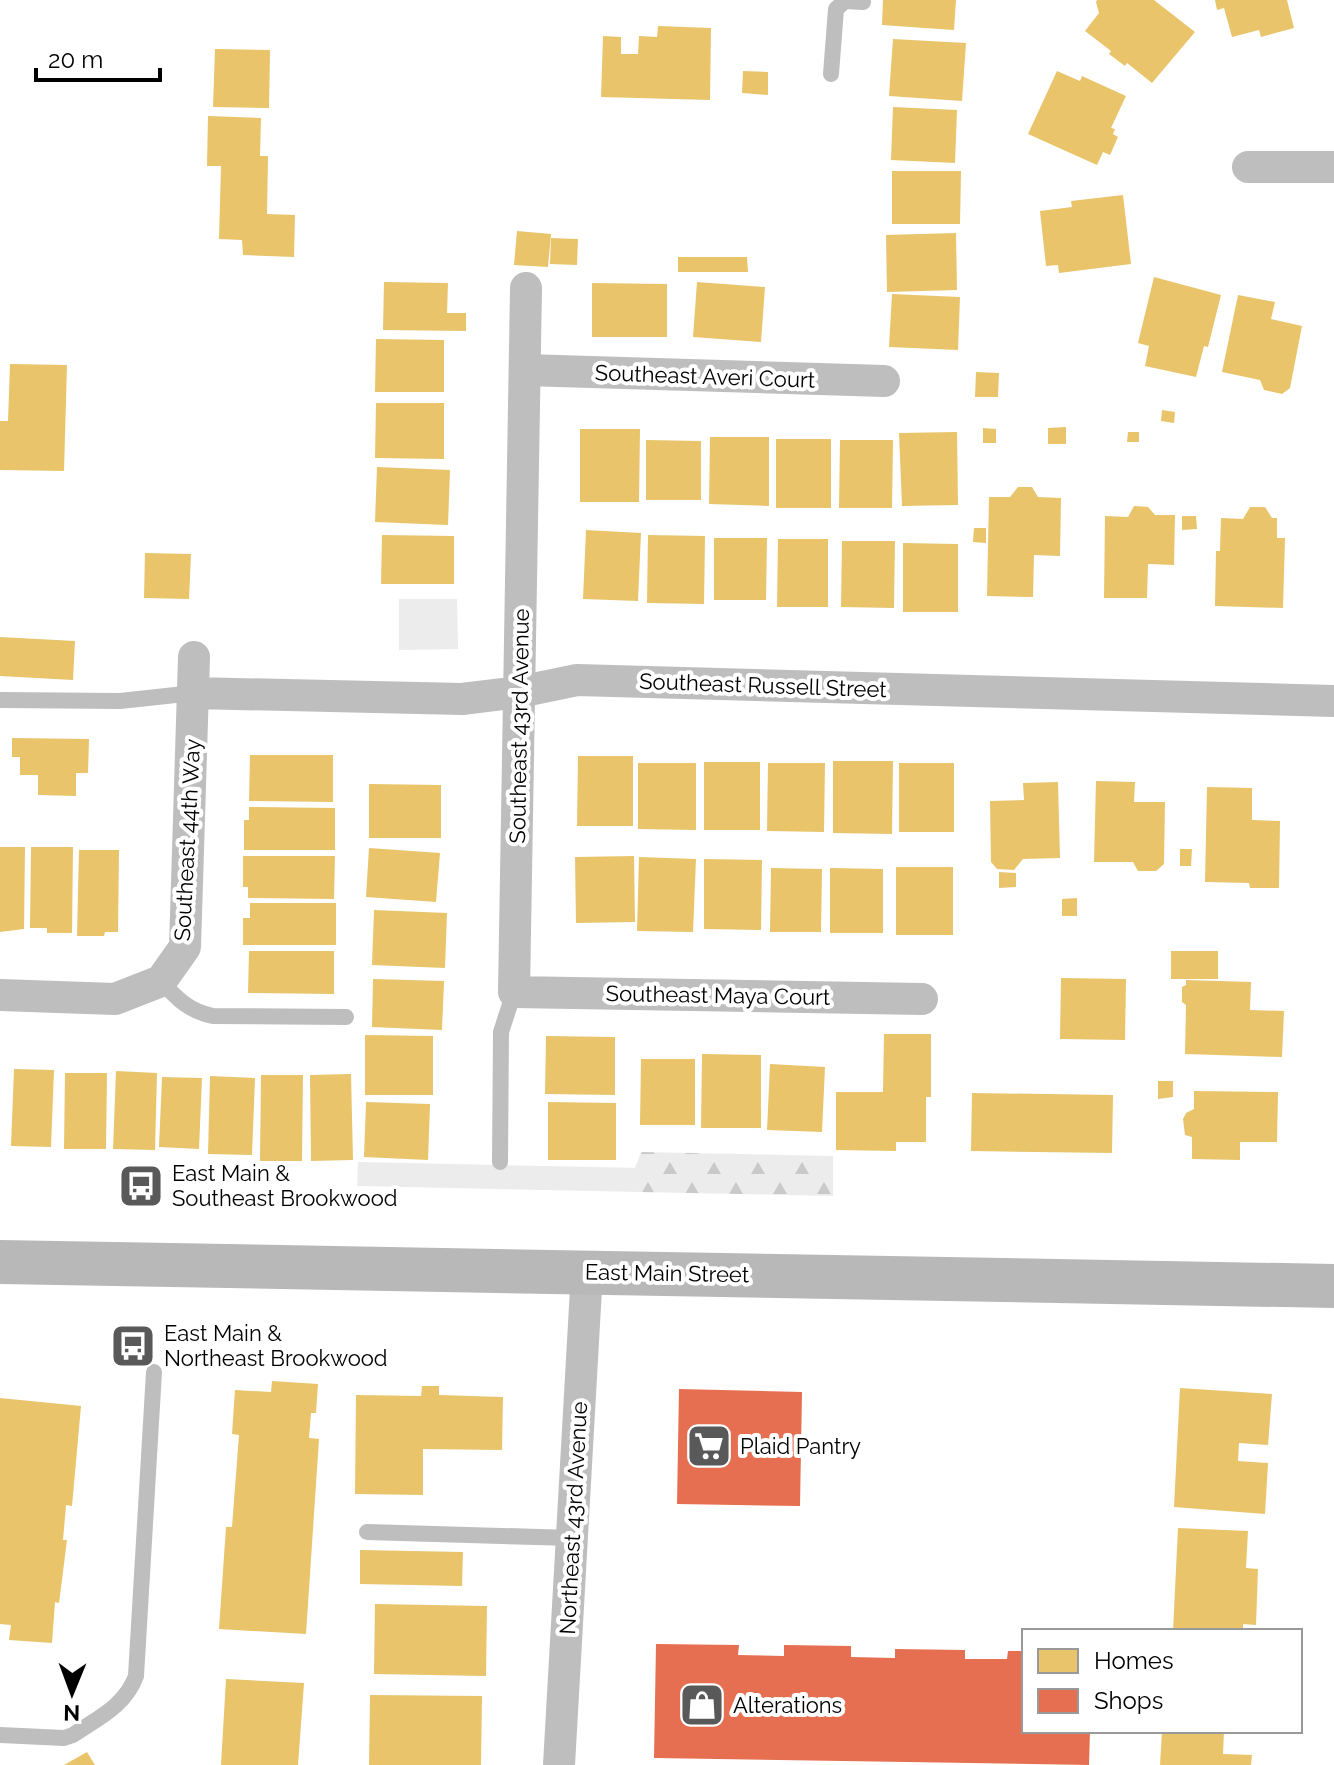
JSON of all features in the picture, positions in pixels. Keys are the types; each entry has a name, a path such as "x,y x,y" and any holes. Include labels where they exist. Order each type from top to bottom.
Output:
{"main road":[{"name":"East Main Street","path":"0,1262 1334,1286"}],"street":[{"path":"1248,167 1334,167"},
{"name":"Southeast 43rd Avenue","path":"514,992 526,288"},
{"name":"Southeast Averi Court","path":"525,370 884,381"},
{"name":"Southeast 44th Way","path":"161,981 185,947 194,657"},
{"name":"Southeast Russell Street","path":"194,693 462,699 577,680 1334,701"},
{"path":"0,995 115,999 161,981"},
{"name":"Southeast Maya Court","path":"514,992 922,999"},
{"name":"Northeast 43rd Avenue","path":"559,1765 587,1271"}],"lane":[{"path":"831,74 836,9 845,1 863,2"},
{"path":"0,700 120,701 194,693"},
{"path":"161,981 177,1000 195,1013 213,1016 346,1017"},
{"name":"Southeast 43rd Avenue","path":"500,1162 501,1032 514,992"},
{"path":"0,1735 64,1738 73,1735 121,1702 131,1689 136,1676 154,1372"},
{"path":"367,1532 572,1538"}],"green space":[{"path":"399,599 457,599 458,649 399,650"},
{"path":"641,1152 833,1156 833,1196 641,1192 641,1169 635,1168"},
{"path":"358,1162 641,1168 641,1192 357,1186"}],"building: Homes":[{"path":"883,0 956,0 954,30 882,25"},
{"path":"1097,0 1154,0 1195,32 1152,83 1127,63 1125,66 1109,54 1111,51 1085,31 1099,13"},
{"path":"1215,0 1287,0 1294,28 1261,37 1259,30 1232,37 1224,8 1217,10"},
{"path":"658,26 711,28 710,100 601,97 603,36 621,37 621,54 638,54 639,36 657,37"},
{"path":"893,39 966,43 962,101 889,96"},
{"path":"215,49 270,50 269,108 213,107"},
{"path":"743,71 768,72 768,95 742,93"},
{"path":"1057,71 1080,81 1082,76 1126,96 1111,128 1115,129 1113,134 1118,137 1110,155 1103,152 1097,165 1028,134"},
{"path":"893,107 957,110 955,163 891,160"},
{"path":"208,116 261,118 260,156 268,156 267,214 295,215 294,257 243,255 242,240 219,239 221,166 207,166"},
{"path":"892,171 961,171 960,224 892,224"},
{"path":"1123,195 1131,264 1059,273 1058,265 1046,266 1040,211 1072,207 1071,201"},
{"path":"517,231 551,234 548,267 514,265"},
{"path":"956,233 957,290 887,292 886,235"},
{"path":"551,238 578,239 577,265 550,264"},
{"path":"678,257 747,257 748,272 678,272"},
{"path":"1154,277 1221,295 1208,347 1204,346 1196,377 1145,366 1149,346 1138,343"},
{"path":"384,282 448,283 447,313 466,313 466,331 383,330"},
{"path":"697,282 765,287 761,342 693,337"},
{"path":"592,283 667,284 667,337 592,337"},
{"path":"892,294 960,297 958,350 889,347"},
{"path":"1238,295 1275,302 1271,319 1302,326 1290,388 1282,394 1264,390 1260,380 1222,372"},
{"path":"376,339 444,340 444,392 375,392"},
{"path":"10,364 67,365 64,471 0,470 0,421 8,421"},
{"path":"976,372 999,373 998,397 975,397"},
{"path":"376,403 444,403 444,459 375,458"},
{"path":"1162,410 1175,412 1174,423 1161,421"},
{"path":"1066,427 1066,444 1048,444 1048,428"},
{"path":"983,428 996,429 996,443 983,443"},
{"path":"580,429 640,429 639,502 580,502"},
{"path":"957,432 958,505 902,506 899,433"},
{"path":"1128,432 1139,432 1139,442 1127,442"},
{"path":"710,437 769,437 769,506 709,504"},
{"path":"776,439 831,439 831,508 776,508"},
{"path":"646,440 701,441 701,500 646,500"},
{"path":"840,440 893,440 892,508 839,508"},
{"path":"377,467 450,470 448,525 375,522"},
{"path":"1018,487 1032,487 1038,497 1061,498 1060,556 1034,555 1033,597 987,596 989,497 1010,497"},
{"path":"1134,506 1148,507 1155,515 1175,515 1174,565 1148,564 1147,598 1104,598 1105,516 1128,517"},
{"path":"1250,507 1265,507 1272,518 1277,518 1277,538 1285,538 1283,608 1215,606 1216,551 1220,551 1221,518 1243,519"},
{"path":"1182,516 1196,516 1197,529 1182,530"},
{"path":"974,528 986,528 986,543 973,542"},
{"path":"586,530 641,533 638,601 583,599"},
{"path":"382,535 454,536 454,584 381,584"},
{"path":"648,535 705,536 704,604 647,603"},
{"path":"714,538 767,538 766,600 714,600"},
{"path":"778,539 828,539 828,607 777,607"},
{"path":"842,541 895,541 894,608 841,607"},
{"path":"903,543 958,544 958,612 903,612"},
{"path":"145,553 191,554 189,599 144,598"},
{"path":"0,637 75,641 73,680 0,676"},
{"path":"12,738 89,739 88,773 76,773 76,796 38,795 38,775 20,775 20,757 12,757"},
{"path":"250,755 333,755 333,802 249,801"},
{"path":"578,756 633,756 633,826 577,826"},
{"path":"833,761 893,761 892,834 833,833"},
{"path":"704,762 760,762 760,830 704,830"},
{"path":"638,763 696,763 696,830 638,829"},
{"path":"768,763 825,763 824,832 767,831"},
{"path":"899,763 954,763 954,832 899,832"},
{"path":"1096,781 1135,782 1134,802 1165,802 1164,864 1156,871 1138,871 1133,862 1094,862"},
{"path":"1058,782 1060,858 1023,859 1014,870 997,869 991,862 990,801 1024,800 1023,783"},
{"path":"369,784 441,785 441,838 369,838"},
{"path":"1207,787 1252,788 1252,820 1280,821 1279,888 1250,888 1249,883 1205,882"},
{"path":"249,807 335,808 335,850 244,850 244,820 249,820"},
{"path":"0,847 25,847 24,929 0,932"},
{"path":"31,847 73,847 72,933 47,933 47,928 30,928"},
{"path":"369,848 440,853 436,902 366,897"},
{"path":"1180,849 1192,849 1191,866 1180,866"},
{"path":"79,850 119,850 118,932 105,932 104,936 77,936"},
{"path":"243,856 335,856 334,899 248,898 248,887 243,887"},
{"path":"634,856 635,922 576,923 575,857"},
{"path":"639,857 696,859 693,932 637,931"},
{"path":"704,859 762,860 761,930 704,929"},
{"path":"896,867 953,867 953,935 896,935"},
{"path":"771,868 822,869 821,932 770,932"},
{"path":"830,868 883,869 883,933 830,933"},
{"path":"999,872 1016,873 1016,887 999,888"},
{"path":"1077,898 1077,916 1062,916 1062,899"},
{"path":"250,903 336,903 336,945 243,945 243,918 250,918"},
{"path":"374,910 447,913 445,968 372,965"},
{"path":"249,951 334,951 334,994 248,993"},
{"path":"1171,951 1218,951 1218,979 1171,979"},
{"path":"1061,978 1126,979 1125,1040 1060,1039"},
{"path":"373,979 444,981 442,1030 372,1027"},
{"path":"1186,980 1251,982 1250,1010 1284,1011 1282,1057 1185,1054 1186,1005 1182,1002 1182,987 1186,985"},
{"path":"884,1034 931,1034 931,1097 926,1097 926,1142 896,1142 896,1151 836,1150 836,1092 883,1092"},
{"path":"365,1035 433,1036 433,1095 365,1095"},
{"path":"546,1036 615,1037 615,1095 545,1094"},
{"path":"702,1054 761,1055 761,1128 701,1128"},
{"path":"641,1059 695,1059 695,1125 640,1125"},
{"path":"770,1064 825,1067 822,1132 767,1130"},
{"path":"14,1069 54,1070 51,1147 11,1146"},
{"path":"116,1071 157,1073 155,1150 113,1149"},
{"path":"65,1073 107,1073 106,1149 64,1149"},
{"path":"351,1074 353,1160 311,1161 310,1075"},
{"path":"261,1075 303,1075 302,1161 260,1161"},
{"path":"210,1076 255,1078 252,1155 208,1154"},
{"path":"162,1077 202,1078 199,1149 159,1147"},
{"path":"1158,1081 1173,1081 1173,1097 1158,1099"},
{"path":"1194,1091 1278,1092 1277,1142 1240,1142 1240,1160 1192,1159 1192,1137 1185,1135 1183,1119 1186,1113 1194,1109"},
{"path":"972,1093 1113,1095 1112,1153 971,1151"},
{"path":"366,1102 430,1104 428,1160 364,1157"},
{"path":"548,1102 616,1103 616,1160 548,1160"},
{"path":"272,1381 318,1384 316,1413 311,1413 309,1438 319,1439 306,1634 219,1629 226,1527 232,1527 239,1435 232,1434 235,1390 271,1392"},
{"path":"422,1386 439,1386 439,1395 503,1397 502,1450 423,1449 423,1495 355,1494 356,1395 421,1396"},
{"path":"1180,1388 1272,1394 1268,1445 1239,1443 1238,1461 1268,1463 1265,1514 1174,1507"},
{"path":"0,1398 81,1406 72,1506 66,1505 63,1540 67,1540 59,1603 55,1602 52,1643 9,1640 11,1625 0,1624"},
{"path":"1178,1528 1248,1531 1246,1568 1258,1569 1256,1625 1243,1624 1243,1629 1173,1629"},
{"path":"360,1550 463,1552 462,1586 360,1584"},
{"path":"375,1604 487,1606 486,1676 374,1674"},
{"path":"226,1679 304,1683 298,1765 221,1765"},
{"path":"370,1695 482,1696 481,1765 369,1765"},
{"path":"1162,1733 1224,1733 1223,1754 1252,1755 1251,1765 1160,1765"},
{"path":"87,1752 95,1765 64,1765"}],"building: Shops":[{"path":"679,1389 802,1392 800,1506 677,1504"},
{"path":"656,1644 739,1645 738,1655 784,1656 784,1645 851,1646 851,1657 895,1658 895,1649 965,1650 965,1659 1007,1659 1008,1651 1022,1651 1022,1733 1090,1733 1089,1765 654,1758"}],"place":[{"name":"East Main & Southeast Brookwood","path":"141,1186"},
{"name":"East Main & Northeast Brookwood","path":"133,1346"},
{"name":"Plaid Pantry","path":"709,1446"},
{"name":"Alterations","path":"702,1705"}]}
